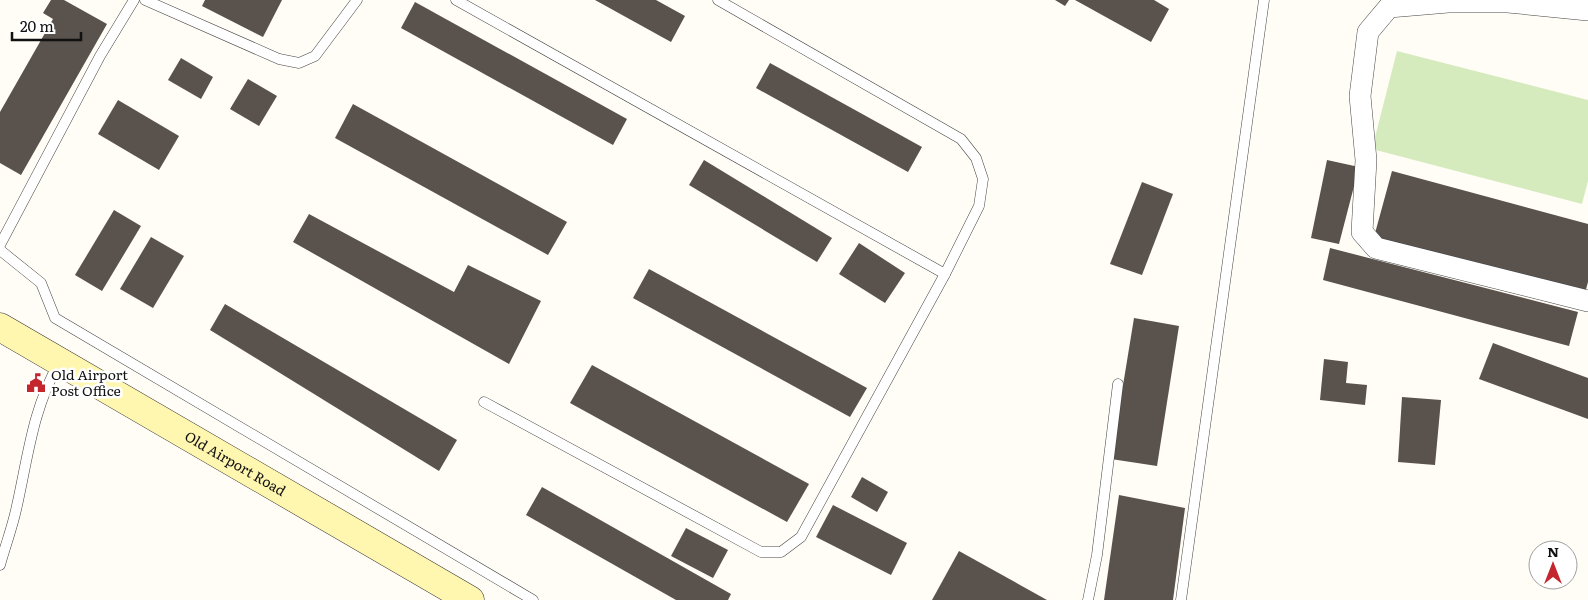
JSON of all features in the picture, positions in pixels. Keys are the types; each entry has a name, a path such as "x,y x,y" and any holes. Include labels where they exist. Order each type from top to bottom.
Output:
{"main road":[{"name":"Old Airport Road","path":"0,327 470,600"}],"street":[{"path":"1588,10 1508,2 1448,2 1389,7 1368,32 1360,96 1366,160 1362,232 1376,248 1588,301"}],"lane":[{"path":"0,245 100,56 134,0"},
{"path":"144,0 279,59 299,63 315,56 357,0"},
{"path":"456,0 945,274"},
{"path":"484,402 761,552 781,552 801,537 945,274 979,206 983,179 976,158 961,139 718,0"},
{"path":"1182,600 1264,0"},
{"path":"0,250 41,284 55,318 533,600"},
{"path":"0,565 16,512 37,409 47,384 60,362"},
{"path":"1088,600 1097,555 1118,384"}],"green space":[{"path":"1397,51 1588,100 1588,181 1582,204 1372,149"}],"building":[{"path":"51,0 64,0 107,24 21,175 0,163 0,112 53,19 43,13"},
{"path":"205,0 282,0 263,37 202,6"},
{"path":"595,0 656,0 685,16 671,42"},
{"path":"1055,0 1069,0 1065,6"},
{"path":"1075,0 1154,0 1169,9 1151,42"},
{"path":"415,2 627,119 613,145 401,28"},
{"path":"181,58 213,77 201,99 168,80"},
{"path":"770,63 922,147 908,172 756,88"},
{"path":"248,79 277,96 259,126 230,109"},
{"path":"118,100 179,136 159,170 98,134"},
{"path":"353,104 567,222 548,255 335,138"},
{"path":"704,160 832,238 817,262 689,185"},
{"path":"1327,160 1359,167 1339,244 1311,238"},
{"path":"1392,171 1588,224 1588,282 1585,293 1374,237"},
{"path":"1142,182 1173,194 1142,275 1110,264"},
{"path":"114,210 141,226 102,291 75,275"},
{"path":"309,214 454,292 468,265 541,301 509,364 293,242"},
{"path":"151,237 184,256 153,308 120,289"},
{"path":"859,243 905,273 885,303 839,274"},
{"path":"1330,248 1578,312 1569,346 1323,280"},
{"path":"649,269 867,388 850,417 633,298"},
{"path":"225,304 457,440 439,471 210,330"},
{"path":"1134,318 1179,326 1157,466 1111,459"},
{"path":"1493,343 1588,378 1588,419 1479,379"},
{"path":"1324,359 1348,362 1346,383 1367,385 1365,405 1320,400"},
{"path":"592,365 809,484 787,522 570,403"},
{"path":"1402,397 1441,400 1435,465 1398,462"},
{"path":"862,477 888,492 877,512 851,497"},
{"path":"542,487 731,594 728,600 676,600 526,515"},
{"path":"1119,495 1185,508 1173,600 1104,600"},
{"path":"833,505 907,543 891,575 816,537"},
{"path":"686,528 728,550 713,578 671,556"},
{"path":"959,551 1047,600 932,600"}],"place":[{"name":"Old Airport Post Office","path":"36,383"}]}
